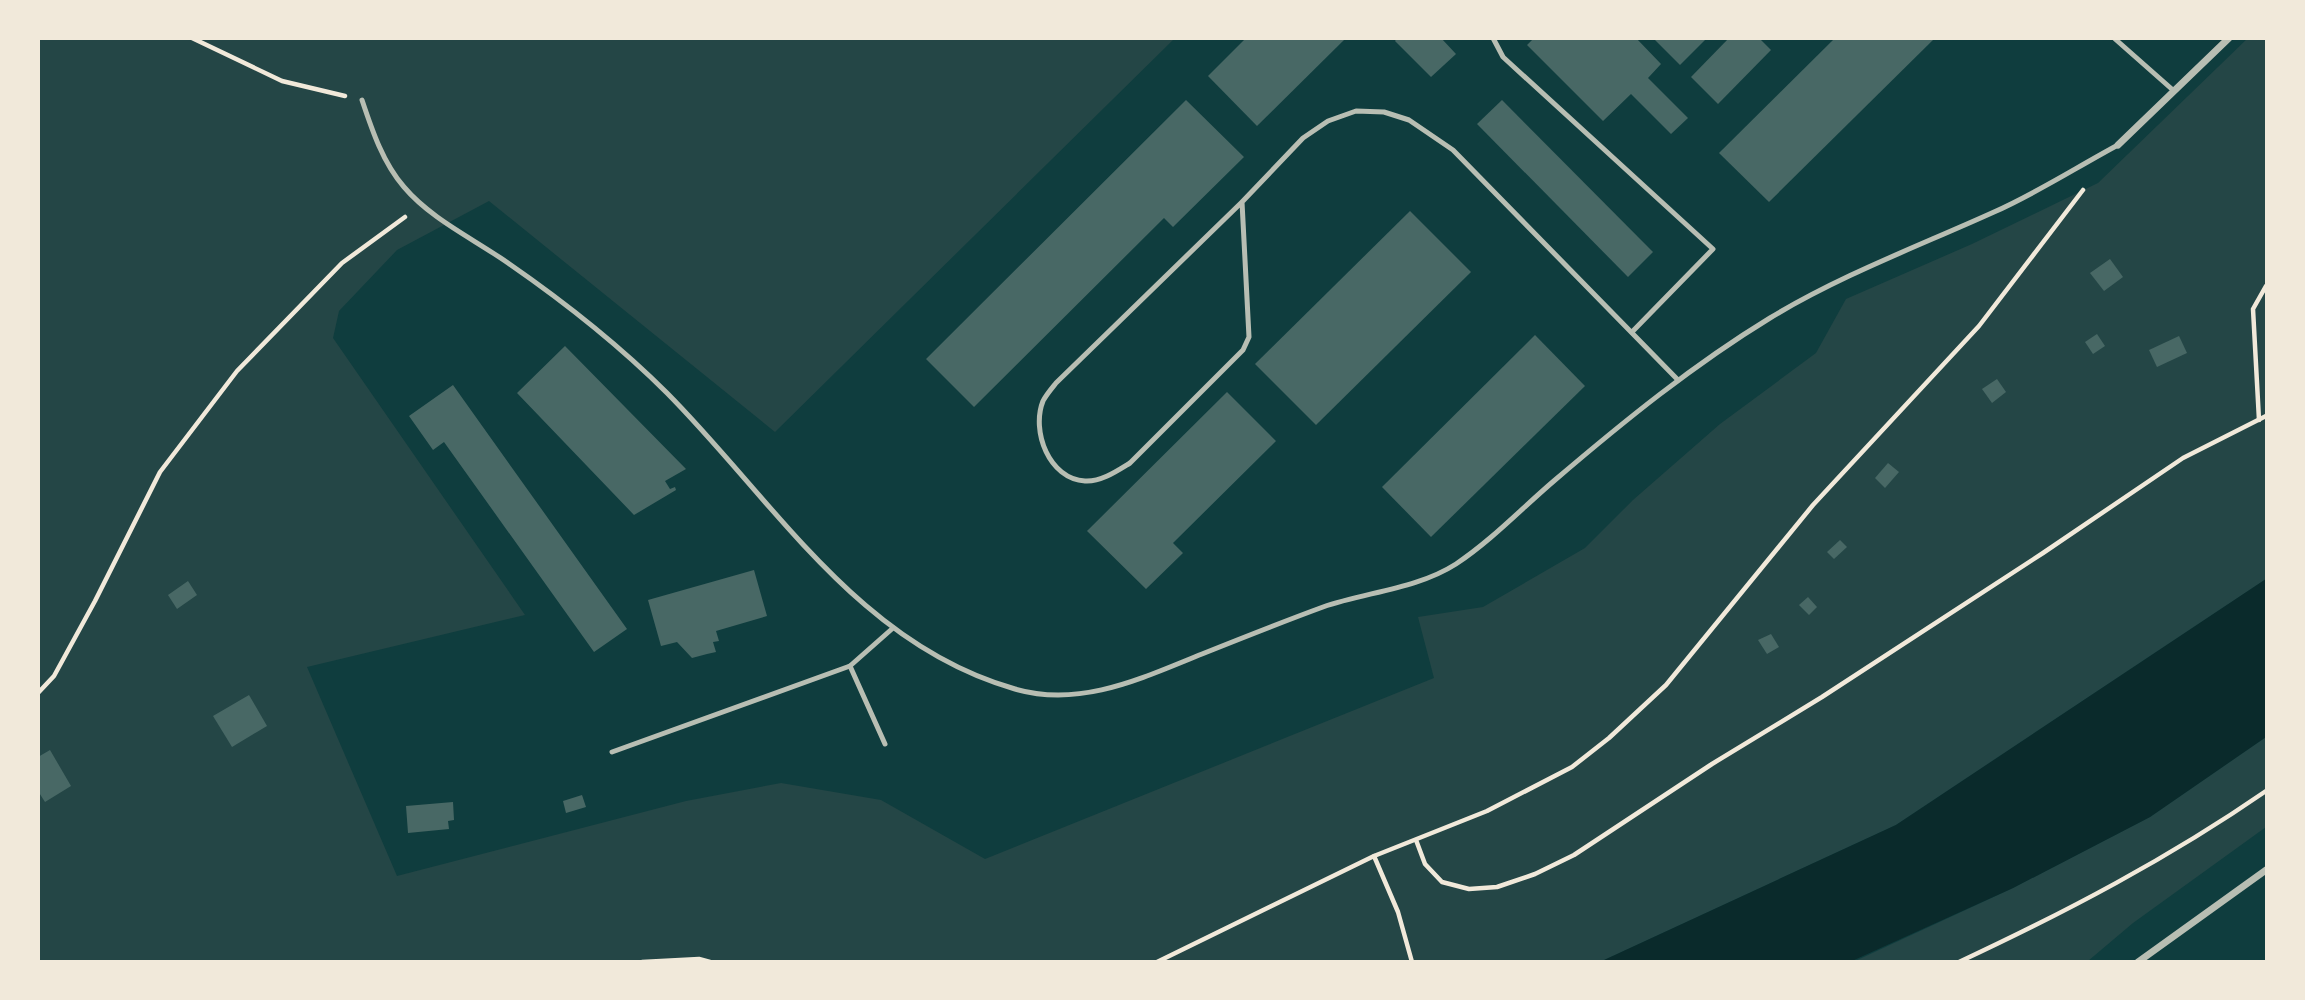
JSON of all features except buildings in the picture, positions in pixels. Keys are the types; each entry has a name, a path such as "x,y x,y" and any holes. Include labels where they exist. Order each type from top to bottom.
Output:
{"street":[{"path":"2118,145 2229,38"},
{"path":"2138,961 2266,870"}],"lane":[{"path":"1493,38 1503,57 1713,249 1632,332"},
{"path":"2114,38 2174,90"},
{"path":"362,100 394,176 407,191 423,205 514,267 621,352 666,393 793,536 868,609 892,628 951,664 1026,692 1063,696 1128,684 1321,608 1354,597 1422,581 1451,567 1481,546 1626,420 1678,380 1772,317 1834,283 2001,209 2118,145"},
{"path":"1242,202 1249,337 1244,350 1130,463 1109,476 1087,482 1068,478 1053,463 1043,444 1038,425 1044,400 1056,383 1242,202 1303,138 1328,121 1356,111 1384,112 1409,120 1453,150 1678,380"},
{"path":"612,752 850,666 892,628"},
{"path":"850,666 885,744"}],"path":[{"path":"192,38 282,81 362,100"},
{"path":"1157,961 1374,856 1487,811 1572,767 1609,738 1666,685 1813,505 1979,326 2085,188"},
{"path":"38,692 54,676 160,472 237,371 342,263 377,235 423,205"},
{"path":"2259,419 2253,309 2266,286"},
{"path":"1416,840 1425,864 1442,882 1469,889 1497,887 1535,874 1574,855 2043,553 2183,458 2266,416"},
{"path":"1959,961 2031,928 2141,870 2266,791"},
{"path":"1374,856 1398,912 1412,961"},
{"path":"642,961 710,961"}],"shaded area":[{"path":"2248,38 2266,39 2266,579 1896,825 1602,961 39,961 38,39 1174,39 775,432 489,201 397,250 339,311 333,338 525,615 307,667 397,876 686,801 781,783 881,800 985,859 1434,678 1418,617 1483,607 1585,548 1633,500 1720,424 1816,353 1846,299 1972,244 2098,183"},
{"path":"2266,579 2266,737 2150,817 2013,888 1852,961 1602,961 1896,825"},
{"path":"2266,737 2266,827 2133,923 2088,961 1853,962 2013,888 2150,817"}]}
